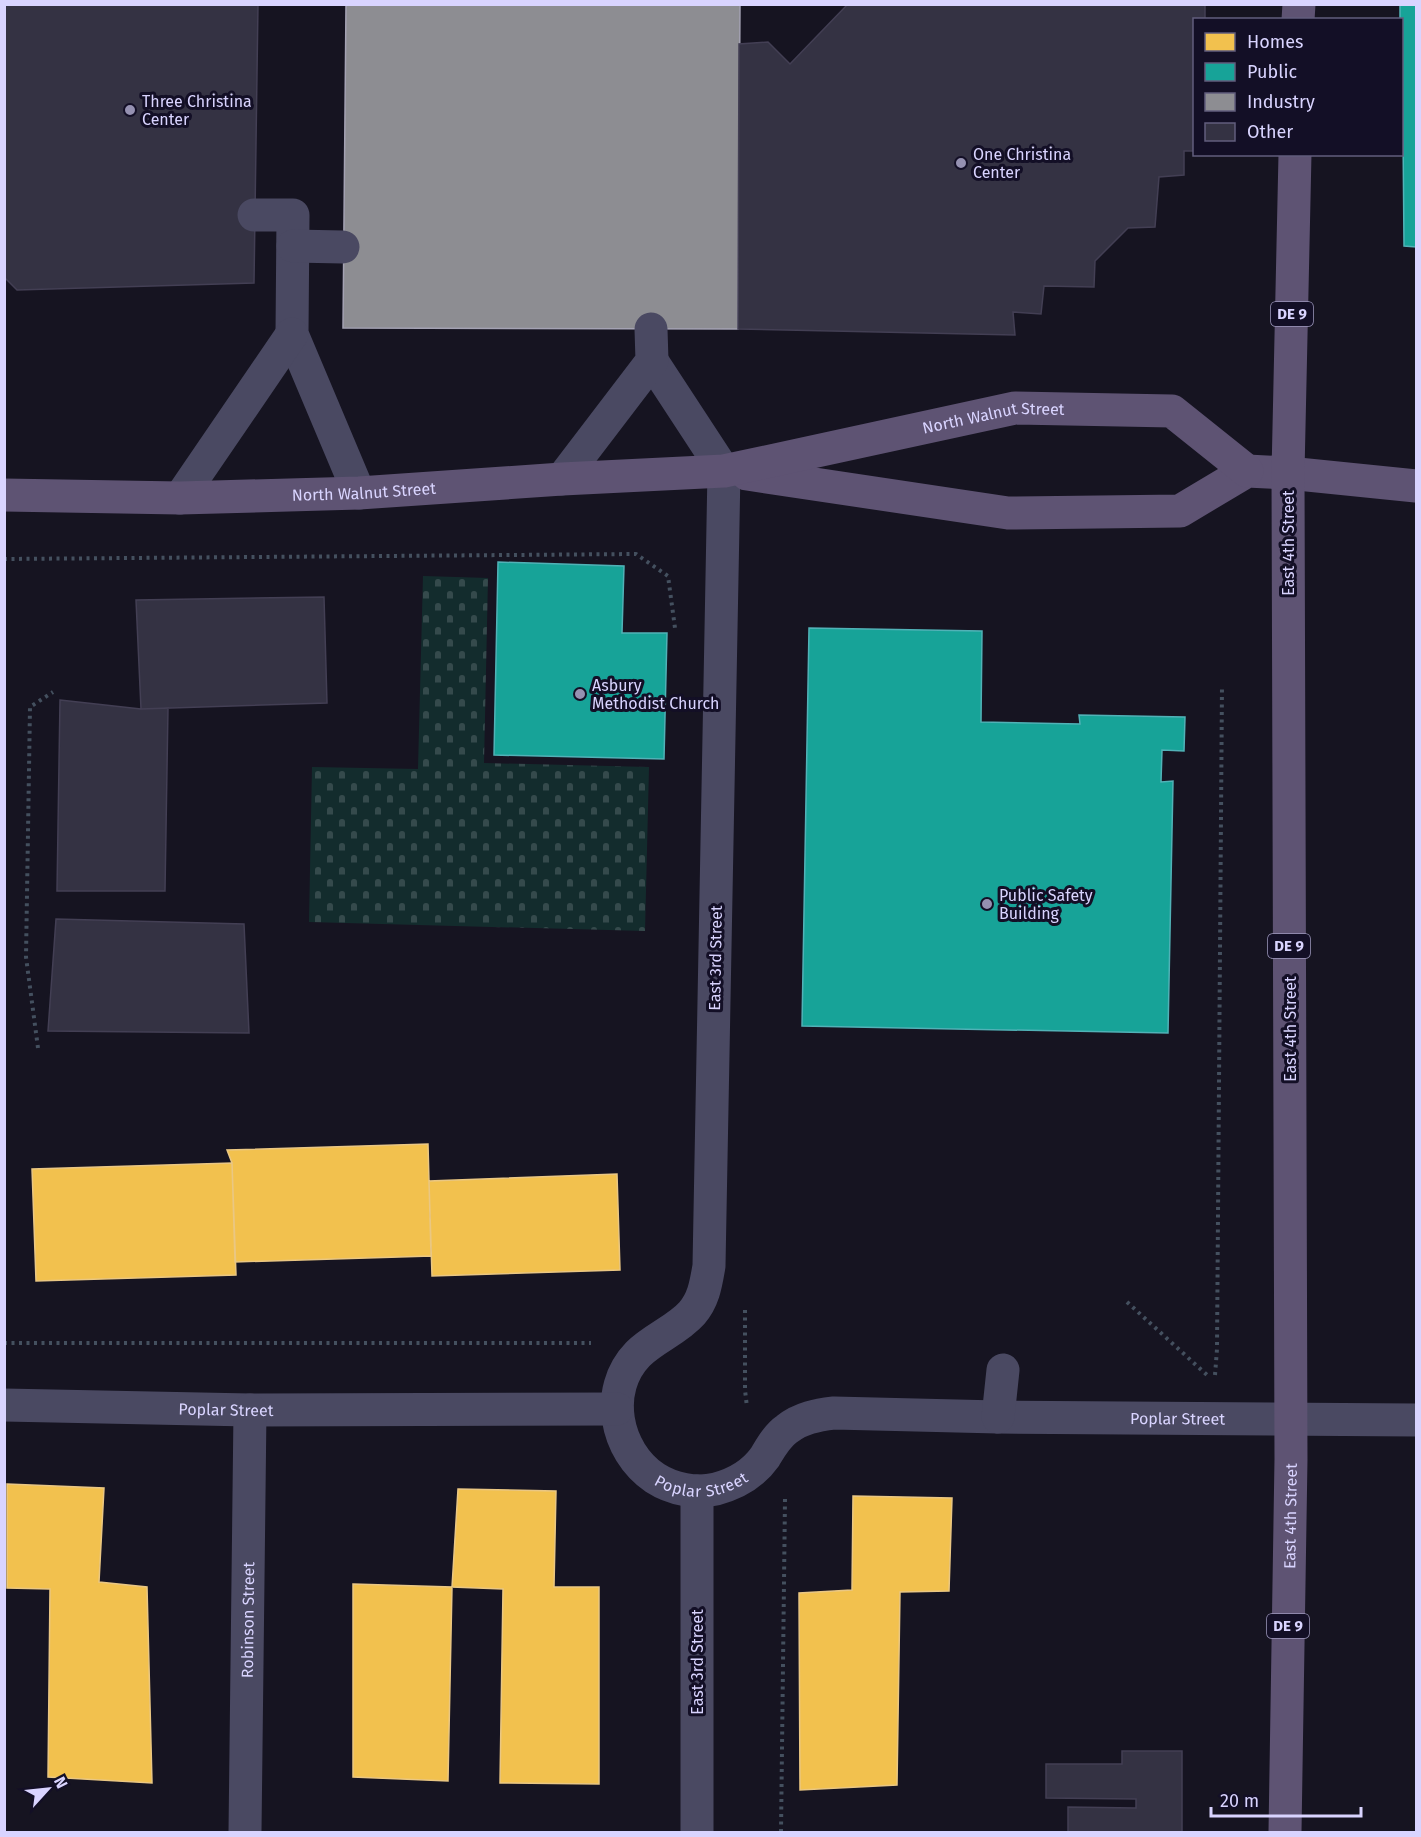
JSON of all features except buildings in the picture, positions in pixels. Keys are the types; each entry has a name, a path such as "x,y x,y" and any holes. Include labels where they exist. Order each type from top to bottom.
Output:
{"main road":[{"name":"East 4th Street","path":"1285,1833 1291,1420 1288,473 1295,156"},
{"name":"North Walnut Street","path":"4,495 180,498 359,493 724,471 1016,408 1172,411 1247,471 1180,511 1008,513 724,471"},
{"path":"1247,471 1416,486"}],"street":[{"path":"254,215 293,215 292,334 359,493"},
{"path":"293,246 343,246"},
{"path":"180,498 292,334"},
{"path":"562,479 651,345 724,471"},
{"name":"East 3rd Street","path":"617,1409 621,1385 635,1357 646,1346 665,1335 693,1312 705,1291 709,1266 724,471"},
{"path":"998,1417 1004,1370"},
{"name":"Poplar Street","path":"4,1405 250,1410 617,1409 621,1433 626,1445 646,1472 662,1482 697,1491 714,1490 735,1483 759,1466 782,1433 812,1416 834,1413 998,1417 1416,1420"},
{"name":"Robinson Street","path":"245,1833 250,1410"},
{"name":"East 3rd Street","path":"697,1491 697,1833"}],"path":[{"path":"4,559 636,554 668,576"},
{"path":"1127,1302 1214,1382 1217,1337 1222,685"},
{"path":"38,1048 26,957 30,707 53,692"},
{"path":"744,1331 745,1389 749,1421 785,1500 781,1833"},
{"path":"4,1343 600,1343"}],"green space":[{"path":"423,576 488,578 484,763 649,767 645,931 309,922 312,767 418,769"}],"place":[{"name":"Three Christina Center","path":"130,110"},
{"name":"One Christina Center","path":"961,163"},
{"name":"Asbury Methodist Church","path":"580,694"},
{"name":"Public Safety Building","path":"987,904"}]}
